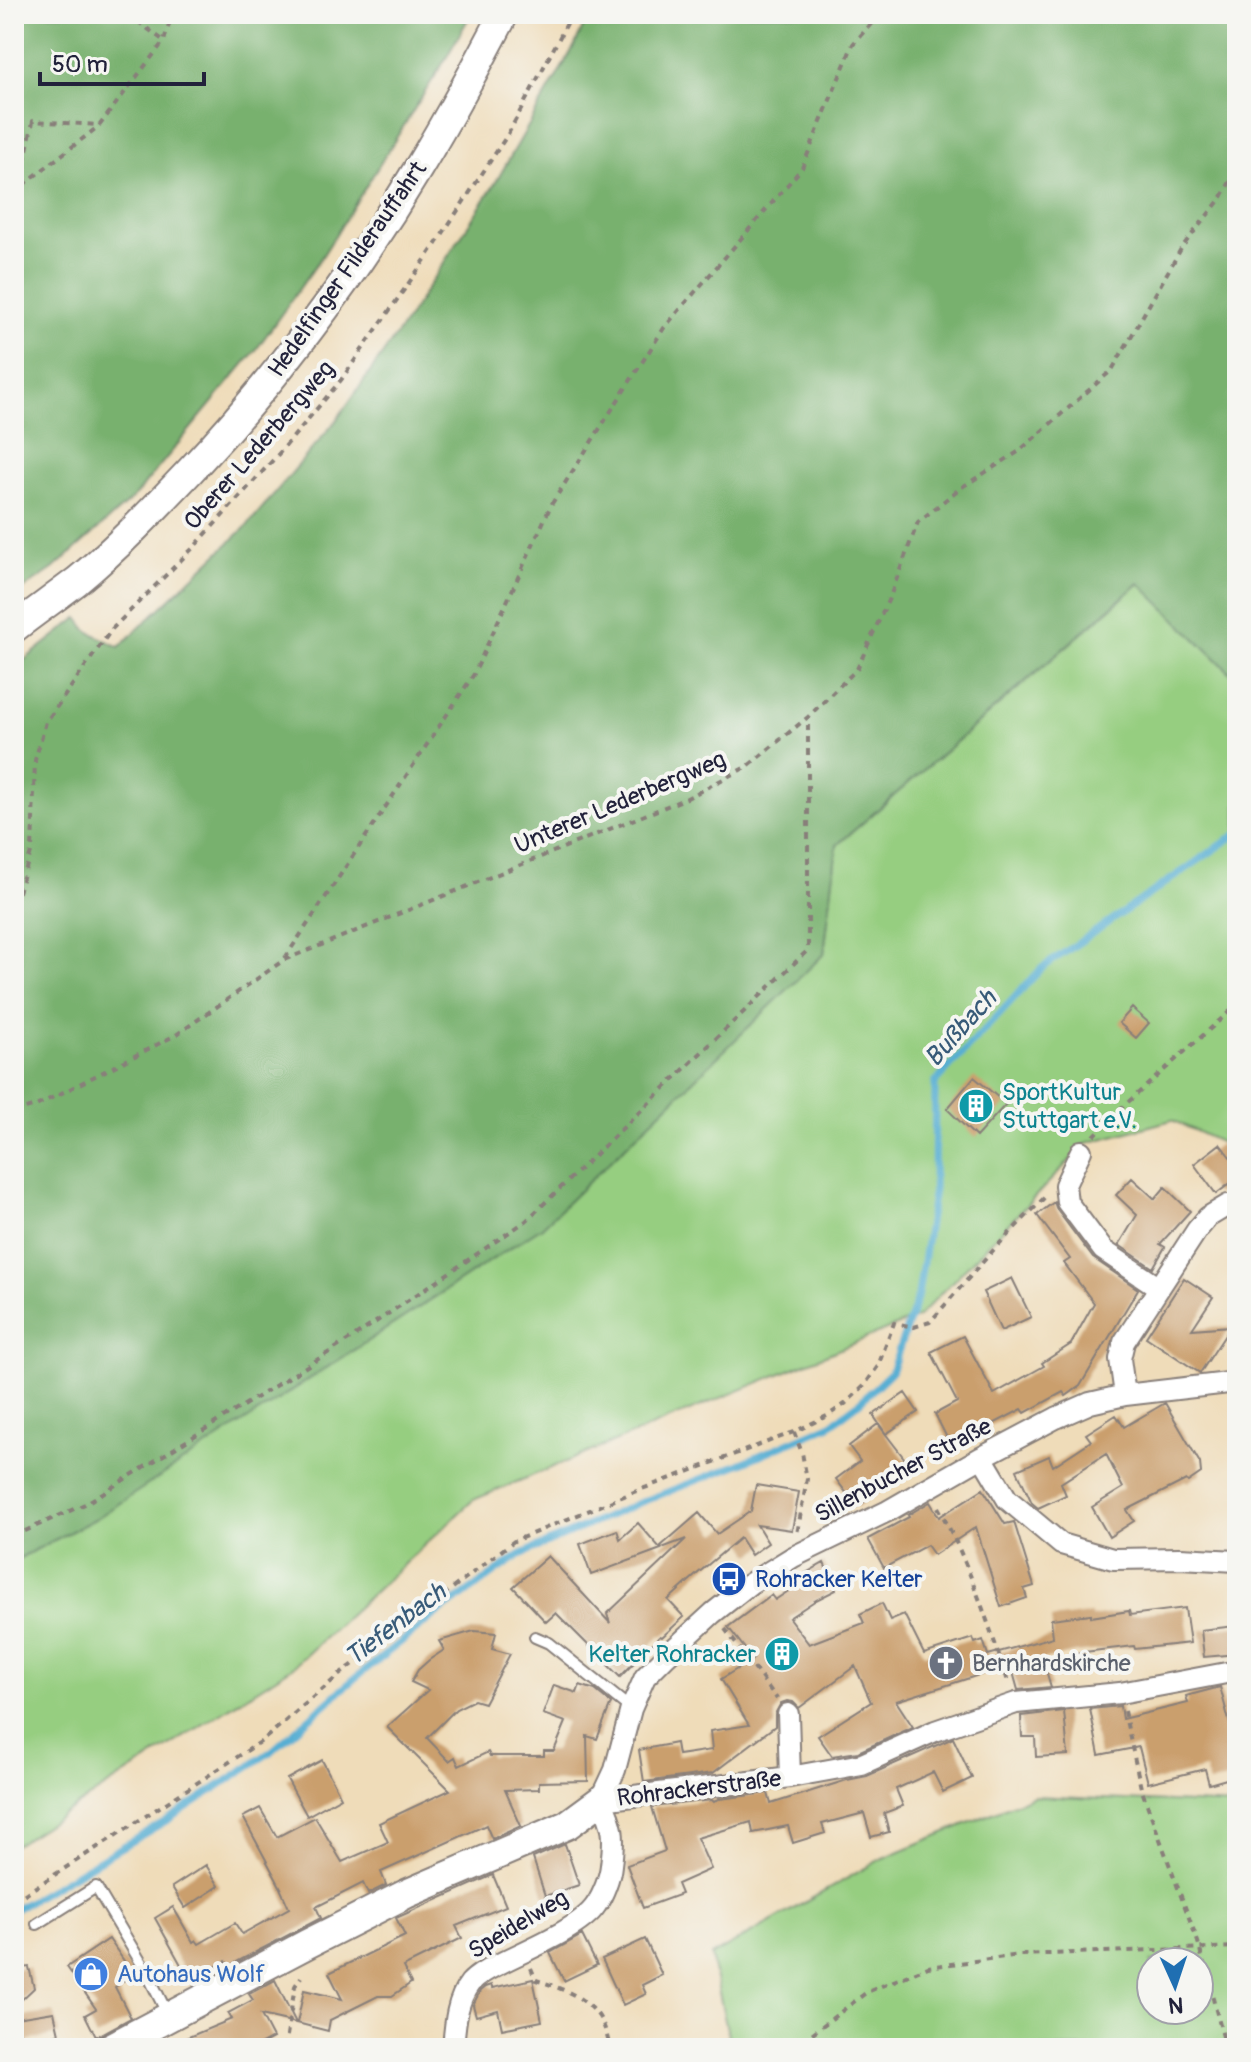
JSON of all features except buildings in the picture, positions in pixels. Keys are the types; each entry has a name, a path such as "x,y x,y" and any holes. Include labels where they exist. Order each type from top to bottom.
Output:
{"main road":[{"name":"Hedelfinger Filderauffahrt","path":"14,628 78,579 155,508 216,444 272,377 363,255 418,168 504,14"},
{"name":"Rohrackerstraße","path":"110,2048 406,1894 567,1825 601,1800"}],"street":[{"path":"1081,1151 1065,1185 1067,1202 1103,1250 1158,1287"},
{"path":"1125,1395 1120,1359 1124,1342 1197,1230 1208,1217 1228,1205"},
{"name":"Sillenbucher Straße","path":"601,1800 615,1770 631,1709 645,1677 713,1613 751,1583 793,1557 888,1511 982,1457 1090,1403 1125,1395 1237,1382"},
{"path":"982,1457 1007,1499 1061,1544 1113,1559 1237,1561"},
{"name":"Rohrackerstraße","path":"601,1800 790,1777 862,1764 935,1731 1016,1703 1120,1693 1237,1671"},
{"path":"788,1714 790,1777"},
{"name":"Speidelweg","path":"453,2048 455,2020 462,1997 471,1982 577,1923 596,1906 610,1873 614,1844 612,1821 601,1800"}],"lane":[{"path":"535,1637 549,1643 631,1709"},
{"path":"37,1924 96,1887 170,2017"}],"path":[{"path":"128,14 164,41"},
{"path":"14,192 99,126 164,41 172,14"},
{"name":"Oberer Lederbergweg","path":"14,904 32,850 35,760 46,722 112,629 215,525 341,380 508,134 572,14"},
{"path":"284,960 474,674 551,505 664,328 802,168 853,44 880,14"},
{"path":"20,187 33,121 99,126"},
{"name":"Unterer Lederbergweg","path":"14,1112 36,1106 176,1035 284,960 687,798 748,766 808,717 857,669 891,594 918,522 959,489 1018,452 1112,370 1182,247 1222,197 1237,168"},
{"path":"14,1536 85,1504 352,1338 526,1221 808,950 808,717"},
{"path":"1081,1151 1118,1111 1237,1005"},
{"path":"14,1901 262,1741 338,1676 514,1541 794,1432 836,1410 864,1386 878,1366 894,1323 914,1327 930,1322 1040,1201 1051,1190 1065,1185"},
{"path":"793,1557 807,1479 794,1432"},
{"path":"927,1487 955,1536 1016,1703"},
{"path":"713,1613 788,1714"},
{"path":"1120,1693 1141,1788 1198,1946"},
{"path":"1215,1948 1237,1947"},
{"path":"524,1951 536,1980 569,1993 595,2010 610,2048"},
{"path":"793,2048 867,1992 928,1967 1020,1955 1135,1951"},
{"path":"285,2048 295,1986 302,1975"},
{"path":"1215,2008 1226,2048"},
{"path":"14,2037 16,2048"}],"green space":[{"path":"14,14 471,14 323,255 256,350 134,497 53,569 14,595"},
{"path":"589,14 1237,14 1237,679 1139,583 837,845 824,954 542,1227 97,1518 14,1561 14,668 78,618 88,631 119,647 247,526 335,422 406,321 493,187 575,45"},
{"path":"1140,583 1237,679 1237,1150 1172,1120 1087,1143 918,1317 473,1500 294,1666 14,1846 14,1561 97,1518 824,954 837,845"},
{"path":"1034,1796 1237,1805 1237,2048 731,2048 711,1956 883,1858"}],"waterway":[{"name":"Tiefenbach","path":"14,1910 166,1821 272,1751 354,1679 434,1616 520,1555 830,1425 858,1404 891,1372 918,1295 934,1189 935,1083 1042,968 1237,834"}],"place":[{"name":"SportKultur Stuttgart e.V.","path":"976,1106"},
{"name":"Rohracker Kelter","path":"729,1579"},
{"name":"Kelter Rohracker","path":"782,1654"},
{"name":"Bernhardskirche","path":"946,1663"},
{"name":"Autohaus Wolf","path":"91,1974"}],"water label":[{"name":"Bußbach","path":"960,1028"}]}
